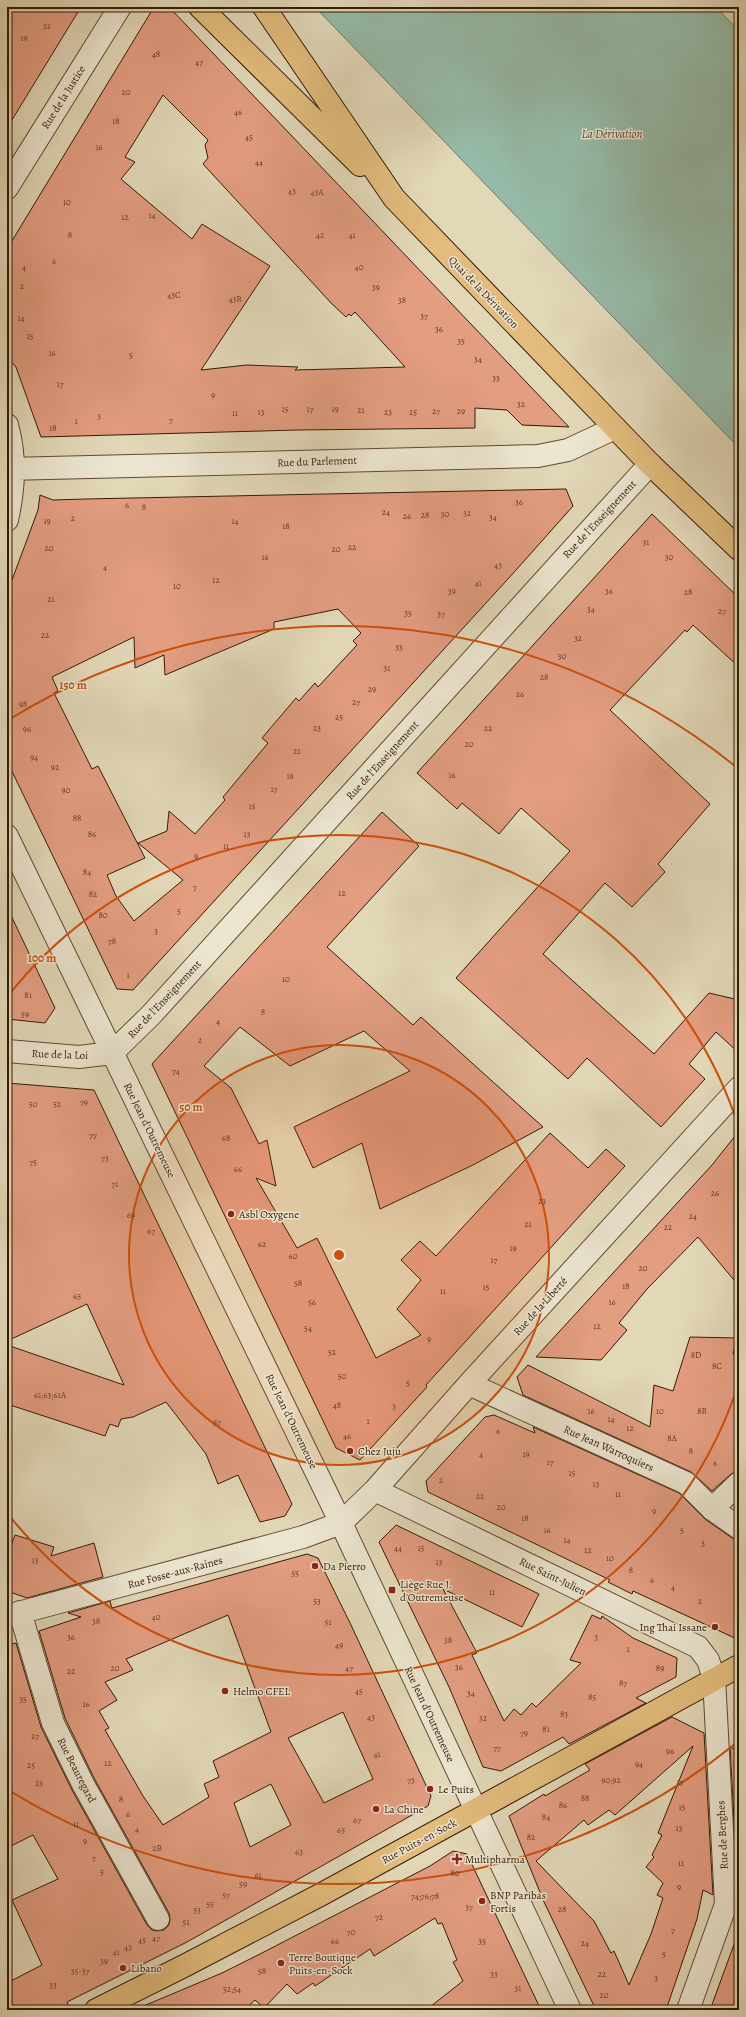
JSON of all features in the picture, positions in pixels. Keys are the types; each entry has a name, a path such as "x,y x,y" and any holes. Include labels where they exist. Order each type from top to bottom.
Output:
{"main road":[{"path":"200,7 394,198"},
{"name":"Quai de la Dérivation","path":"264,7 394,198 650,464 739,550"},
{"name":"Rue Puits-en-Sock","path":"96,2010 191,1963 476,1810 714,1678 739,1666"}],"street":[{"name":"Rue de la Justice","path":"7,188 120,7"},
{"path":"7,425 11,442 12,497 7,520"},
{"name":"Rue du Parlement","path":"11,469 538,456 568,450 615,428"},
{"name":"Rue de l'Enseignement","path":"112,1054 151,1016 650,464"},
{"name":"Rue Jean d'Outremeuse","path":"7,836 341,1523 570,2010"},
{"name":"Rue de la Loi","path":"7,1051 79,1057 112,1054"},
{"name":"Rue de la Liberté","path":"341,1523 375,1490 468,1384 739,1088"},
{"name":"Rue Jean Warroquiers","path":"468,1384 686,1483 712,1509 739,1528"},
{"path":"712,1509 739,1483"},
{"name":"Rue Saint-Julien","path":"375,1490 698,1647 708,1660 714,1678"},
{"name":"Rue Fosse-aux-Raines","path":"14,1614 83,1597 287,1541 341,1523"},
{"name":"Rue Beauregard","path":"14,1614 53,1723 83,1784 158,1919"},
{"name":"Rue de Berghes","path":"688,2010 732,1903 714,1678"}],"water":[{"name":"La Dérivation","path":"315,7 716,7 739,31 739,448"}],"building":[{"path":"7,7 81,7 7,128"},
{"path":"154,7 169,7 569,427 522,425 507,410 475,408 475,428 298,430 41,437 16,367 7,357 7,249","holes":["163,95 208,140 205,145 208,158 203,164 332,304 346,317 349,314 351,316 355,312 405,367 295,370 298,367 247,365 201,370 270,266 202,224 192,239 121,179 135,162 125,157"]},
{"path":"566,489 573,506 133,990 117,989 7,761 7,585 12,580 38,510 40,495 53,500","holes":["338,609 361,633 353,641 357,645 318,687 315,683 299,701 296,698 262,738 268,743 223,797 225,800 195,834 169,811 167,831 138,843 183,880 134,921 116,896 107,875 145,858 98,766 92,769 54,693 58,691 52,677 134,637 135,668 164,655 165,675 274,629 274,622"]},
{"path":"652,514 739,598 739,667 693,625 687,632 685,630 610,710 710,804 658,864 665,872 632,907 605,883 543,954 654,1054 709,993 739,1000 739,1053 716,1032 689,1064 705,1079 661,1127 587,1058 568,1079 456,978 570,851 521,808 499,834 462,803 457,809 417,773"},
{"path":"382,812 419,846 327,947 413,1025 421,1017 543,1127 473,1165 380,1209 362,1143 313,1168 294,1127 410,1071 364,1031 290,1066 240,1027 204,1066 231,1088 259,1144 267,1140 276,1186 256,1178 297,1248 317,1238 376,1358 421,1335 397,1309 421,1280 401,1260 420,1241 436,1256 550,1133 588,1168 606,1149 625,1166 360,1460 336,1448 152,1064"},
{"path":"7,907 55,1008 45,1023 7,1019"},
{"path":"7,1083 94,1090 292,1504 285,1516 260,1522 238,1475 218,1484 206,1454 166,1402 133,1417 121,1419 118,1427 110,1424 105,1436 7,1404 7,1345 124,1385 87,1304 7,1341"},
{"path":"739,1131 739,1286 698,1237 647,1289 619,1323 627,1330 601,1360 536,1357 712,1165"},
{"path":"690,1337 737,1338 733,1354 739,1359 739,1471 731,1474 712,1491 691,1472 523,1395 517,1377 528,1365 650,1427 654,1385 673,1391"},
{"path":"494,1415 535,1433 533,1427 679,1493 705,1519 732,1538 739,1540 739,1640 633,1591 632,1594 608,1582 610,1580 428,1492 426,1481 485,1417"},
{"path":"396,1525 539,1594 522,1627 443,1589 477,1653 472,1655 504,1721 514,1709 521,1715 532,1703 536,1707 581,1663 570,1660 592,1615 601,1619 602,1616 633,1638 677,1658 676,1677 636,1698 646,1703 569,1744 563,1737 501,1771 483,1767 449,1687 379,1542"},
{"path":"15,1535 54,1547 51,1556 94,1543 103,1577 27,1598 7,1591 7,1557"},
{"path":"307,1554 318,1558 431,1796 428,1806 187,1942 67,2002 71,2010 7,2010 7,1983 42,1965 12,1900 58,1879 33,1835 7,1848 7,1645 16,1643 41,1727 72,1790 147,1925 152,1930 157,1931 164,1930 169,1925 169,1913 94,1778 65,1718 39,1631 81,1617 68,1613 110,1601 112,1608","holes":["228,1615 271,1732 213,1761 219,1777 204,1784 209,1797 163,1825 143,1796 105,1730 109,1728 99,1711 117,1700 105,1682 133,1670 126,1659","343,1712 373,1779 324,1803 288,1738","271,1784 291,1825 250,1847 234,1803"]},
{"path":"672,1717 704,1733 713,1895 703,1890 697,1919 666,2010 596,2010 544,1902 509,1816 544,1794 545,1796 590,1770 585,1764","holes":["693,1746 658,1833 662,1835 652,1855 654,1857 646,1867 663,1883 657,1895 663,1898 651,1934 629,1985 614,1951 611,1953 594,1921 536,1861 584,1820 588,1825 609,1810 615,1815"]},
{"path":"730,1747 739,1751 739,1894 738,1894"},
{"path":"453,1851 467,1854 541,2010 426,2010 463,1981 453,1962 457,1960 442,1923 438,1924 435,1918 374,1956 370,1949 315,1986 313,1983 297,1994 287,1984 264,2008 255,2000 244,2010 134,2010 222,1973 430,1866"},
{"path":"736,1939 739,1939 739,2010 710,2010"}],"place":[{"name":"Asbl Oxygene","path":"231,1214"},
{"name":"Chez Juju","path":"350,1451"},
{"name":"Da Pierro","path":"315,1566"},
{"name":"Liège Rue J. d'Outremeuse","path":"392,1590"},
{"name":"Ing Thai Issane","path":"715,1627"},
{"name":"Helmo CFEL","path":"225,1691"},
{"name":"Le Puits","path":"430,1789"},
{"name":"La Chine","path":"376,1809"},
{"name":"Multipharma","path":"457,1859"},
{"name":"BNP Paribas Fortis","path":"482,1901"},
{"name":"Terre Boutique Puits-en-Sock","path":"281,1963"},
{"name":"Libano","path":"123,1968"}]}
